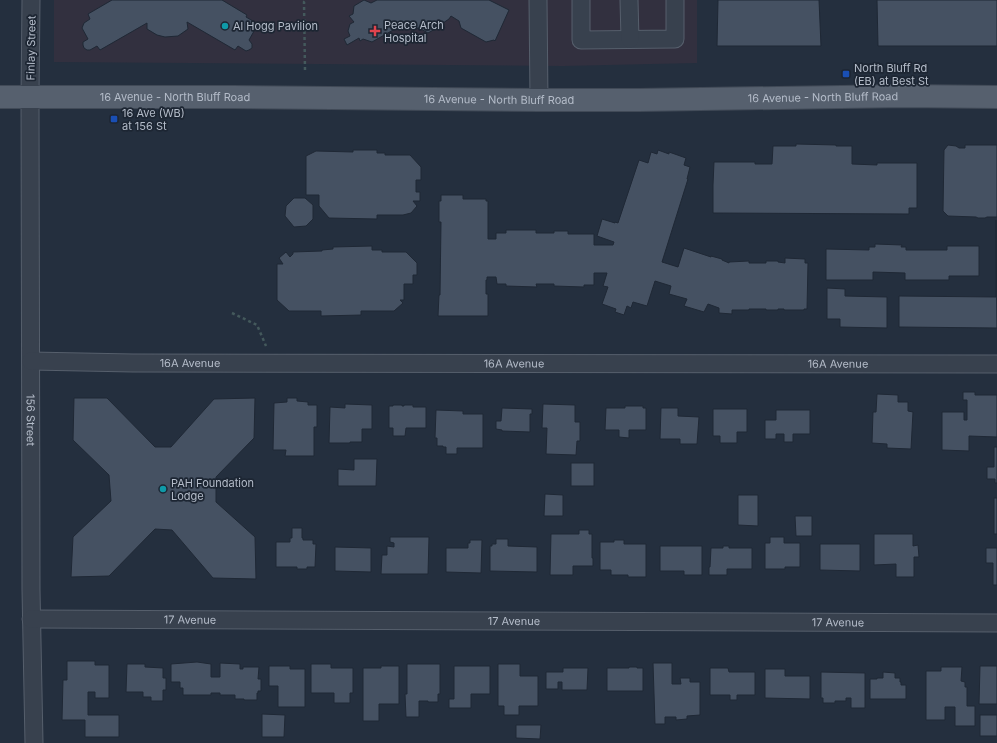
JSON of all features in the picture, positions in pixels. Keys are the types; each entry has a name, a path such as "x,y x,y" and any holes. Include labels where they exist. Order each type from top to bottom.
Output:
{"main road":[{"name":"16 Avenue - North Bluff Road","path":"0,97 233,97 539,100 904,96 997,97"}],"street":[{"name":"Finlay Street","path":"30,97 31,0"},
{"path":"538,0 539,100"},
{"path":"581,0 582,40 675,39 675,0"},
{"path":"629,0 630,39"},
{"name":"156 Street","path":"30,97 32,620 34,743"},
{"name":"16A Avenue","path":"31,361 133,363 997,364"},
{"name":"17 Avenue","path":"32,620 997,623"}],"path":[{"path":"305,70 304,2 306,0"},
{"path":"232,313 257,325 267,350"}],"shaded area":[{"name":"Peace Arch Hospital","path":"54,0 697,0 697,63 563,66 54,62"}],"building":[{"name":"Al Hogg Pavilion","path":"112,0 222,0 247,15 246,17 258,24 249,40 252,44 252,48 246,51 238,46 235,50 187,22 188,29 178,36 165,37 157,35 147,29 147,23 100,50 97,46 87,50 84,48 83,42 88,39 82,28 84,23 90,19 88,14"},
{"path":"364,0 371,3 377,0 489,0 509,10 495,41 486,42 461,28 459,21 451,16 443,23 445,28 437,28 428,33 419,28 414,29 414,23 409,21 372,42 363,39 360,41 359,38 347,45 344,39 350,36 348,31 350,24 354,22 349,16 353,14 354,6"},
{"path":"718,0 819,0 821,46 717,46"},
{"path":"877,0 997,0 997,46 878,46"},
{"path":"796,144 852,146 852,164 877,165 877,163 917,163 917,208 909,208 909,214 713,213 714,162 755,162 755,164 772,164 773,146 796,146"},
{"path":"948,145 965,148 965,145 997,145 997,217 978,218 948,216 943,211 944,150"},
{"path":"353,150 377,150 377,153 385,153 385,155 410,155 421,167 421,180 416,180 416,192 420,192 420,201 413,201 417,206 411,213 403,215 377,215 377,219 329,218 319,206 319,195 306,195 306,156 316,151 353,152"},
{"path":"658,150 686,158 684,165 690,167 688,179 662,262 678,267 684,248 722,259 729,263 749,261 749,263 766,263 766,261 778,261 785,263 785,258 805,259 805,263 808,263 807,309 732,310 732,314 719,313 719,308 708,304 704,312 684,306 687,299 669,294 671,286 655,281 647,306 633,302 631,308 627,306 624,315 615,312 616,309 602,304 608,287 603,286 607,273 594,273 594,285 584,285 584,287 554,286 554,284 536,284 537,287 506,286 506,284 497,284 496,277 487,277 486,294 488,294 488,316 438,316 440,295 441,222 439,222 439,201 441,201 441,195 463,195 463,199 486,199 486,201 488,201 488,239 496,239 496,233 506,233 506,230 536,230 536,233 568,231 568,234 594,234 594,245 613,245 614,242 597,236 602,219 618,223 639,160 648,163 651,152 657,154"},
{"path":"294,198 305,198 313,205 313,219 306,226 294,227 285,216 286,206"},
{"path":"996,220 997,328 899,327 899,296 996,297"},
{"path":"875,244 902,245 901,247 906,247 906,250 947,250 947,246 979,246 979,276 949,276 949,280 905,280 905,273 873,272 873,280 826,280 826,249 869,250 869,247 875,247"},
{"path":"372,246 372,250 382,250 382,252 406,252 417,263 417,275 413,275 413,284 404,284 404,300 400,300 403,303 394,311 361,311 361,315 321,316 321,311 289,311 277,300 277,264 283,264 279,258 286,252 290,257 293,252 322,251 333,249 333,247"},
{"path":"827,288 845,289 845,296 887,297 887,328 840,327 840,319 827,319"},
{"path":"963,392 975,392 975,395 997,395 997,437 969,436 969,451 942,450 942,412 964,412 964,420 967,420 967,400 963,400"},
{"path":"877,394 898,395 898,402 908,402 908,411 913,412 911,449 887,448 887,444 872,443 873,412 876,412"},
{"name":"PAH Foundation Lodge","path":"74,398 107,398 155,447 171,447 214,399 255,398 254,438 216,477 216,502 255,537 256,579 213,578 172,530 155,529 109,576 71,577 73,537 111,501 109,475 73,440"},
{"path":"287,398 297,398 297,401 308,402 308,405 317,405 317,427 314,427 314,456 285,456 286,450 273,450 274,403 287,402"},
{"path":"345,404 372,405 372,429 362,429 362,442 329,443 330,407 345,408"},
{"path":"543,404 575,405 575,422 580,422 580,441 577,441 576,455 546,454 547,428 542,428"},
{"path":"413,405 413,407 426,407 426,428 406,428 405,436 393,436 393,428 389,428 389,406"},
{"path":"625,406 643,406 643,408 646,408 646,430 629,430 629,438 619,437 619,430 605,430 606,408 625,408"},
{"path":"502,408 532,409 532,414 530,414 530,432 502,431 496,429 496,421 501,421"},
{"path":"661,408 678,408 678,416 699,417 697,444 680,444 680,439 660,439"},
{"path":"713,409 747,409 747,432 737,432 737,443 720,443 720,436 713,436"},
{"path":"436,410 463,411 463,414 483,414 483,448 457,448 457,454 446,454 446,447 437,446 437,438 435,438"},
{"path":"776,410 810,410 810,434 793,434 793,442 784,442 784,434 776,434 776,439 765,439 765,420 776,420"},
{"path":"994,447 997,447 997,483 995,483 995,479 987,479 987,467 994,467"},
{"path":"354,459 377,459 376,486 338,486 338,469 354,470"},
{"path":"571,463 594,463 594,486 571,486"},
{"path":"545,494 563,495 563,516 544,516"},
{"path":"738,495 758,495 758,526 738,525"},
{"path":"994,498 997,498 997,534 994,534"},
{"path":"795,516 812,516 812,536 796,536"},
{"path":"292,528 302,528 303,540 313,540 313,544 316,544 315,567 297,569 297,567 276,567 276,542 290,542 290,538 292,538"},
{"path":"579,530 589,530 589,534 592,534 593,566 573,566 573,575 550,575 551,534 579,534"},
{"path":"874,534 913,534 913,546 918,545 919,557 914,557 914,577 896,577 896,564 874,565"},
{"path":"390,537 429,537 428,574 381,574 382,555 387,555 387,546 394,547 394,543 390,542"},
{"path":"770,537 784,537 784,543 800,543 800,567 765,569 765,543 770,543"},
{"path":"496,539 508,539 508,546 537,547 537,572 490,571 490,546 492,546 492,544 496,544"},
{"path":"470,540 482,540 481,573 446,572 446,548 468,548 468,543 470,543"},
{"path":"614,540 624,540 624,544 646,544 646,577 611,575 611,570 600,570 600,542 614,542"},
{"path":"820,544 860,544 860,571 820,570"},
{"path":"660,546 702,546 702,575 684,575 684,571 660,571"},
{"path":"723,546 729,546 729,548 752,548 752,569 727,569 727,575 709,575 711,548 723,548"},
{"path":"335,547 371,548 371,572 335,571"},
{"path":"986,548 997,548 997,585 993,585 993,563 986,563"},
{"path":"67,661 95,661 95,665 109,665 109,698 95,698 95,692 88,692 88,715 119,715 119,737 85,737 85,720 62,720 63,680 67,680"},
{"path":"197,662 211,664 211,677 220,677 220,663 240,664 240,669 243,669 243,667 259,667 258,679 261,679 261,691 258,691 257,693 257,700 235,699 235,695 220,695 220,693 211,693 211,695 183,695 183,688 180,688 180,682 171,682 171,664"},
{"path":"653,663 672,663 672,684 681,684 680,678 690,678 690,682 700,682 700,715 687,716 687,719 676,720 676,717 665,717 665,724 655,724"},
{"path":"127,664 145,664 145,667 163,668 163,678 166,678 166,690 163,690 163,701 151,701 151,697 143,697 143,692 126,692"},
{"path":"311,664 331,664 331,668 353,668 353,693 350,693 350,703 334,703 334,693 311,693"},
{"path":"407,664 440,664 440,694 438,694 438,702 419,701 419,717 406,717 405,694 407,694"},
{"path":"498,664 520,664 520,676 538,676 538,706 519,706 519,715 504,715 504,706 498,706"},
{"path":"269,666 290,666 290,669 305,669 305,707 278,707 278,686 269,686"},
{"path":"381,666 399,666 399,704 379,704 379,721 363,721 363,668 381,668"},
{"path":"454,666 490,666 490,694 471,694 471,708 449,708 449,699 454,699"},
{"path":"980,666 997,666 997,704 979,704"},
{"path":"941,667 962,667 961,681 965,682 965,687 967,687 967,706 975,706 975,726 955,726 955,707 945,707 945,720 926,720 926,671 941,671"},
{"path":"563,668 588,668 587,690 562,690 562,682 558,682 558,689 546,689 546,672 563,672"},
{"path":"607,668 643,668 643,691 607,691"},
{"path":"710,668 728,668 729,672 755,672 755,695 737,695 737,700 730,700 730,695 710,695"},
{"path":"765,669 785,669 785,676 810,676 810,699 765,698"},
{"path":"821,672 865,673 865,708 851,708 851,698 846,698 846,701 835,701 835,703 823,703 823,698 821,698"},
{"path":"883,672 895,673 895,678 900,678 901,685 906,685 906,699 870,699 870,679 883,678"},
{"path":"262,714 285,715 284,737 262,737"},
{"path":"980,715 997,715 997,736 980,736"},
{"path":"516,725 541,725 540,739 516,738"}],"place":[{"name":"Al Hogg Pavilion","path":"225,26"},
{"name":"Peace Arch Hospital","path":"375,31"},
{"name":"North Bluff Rd (EB) at Best St","path":"846,74"},
{"name":"16 Ave (WB) at 156 St","path":"114,119"},
{"name":"PAH Foundation Lodge","path":"163,489"}]}
